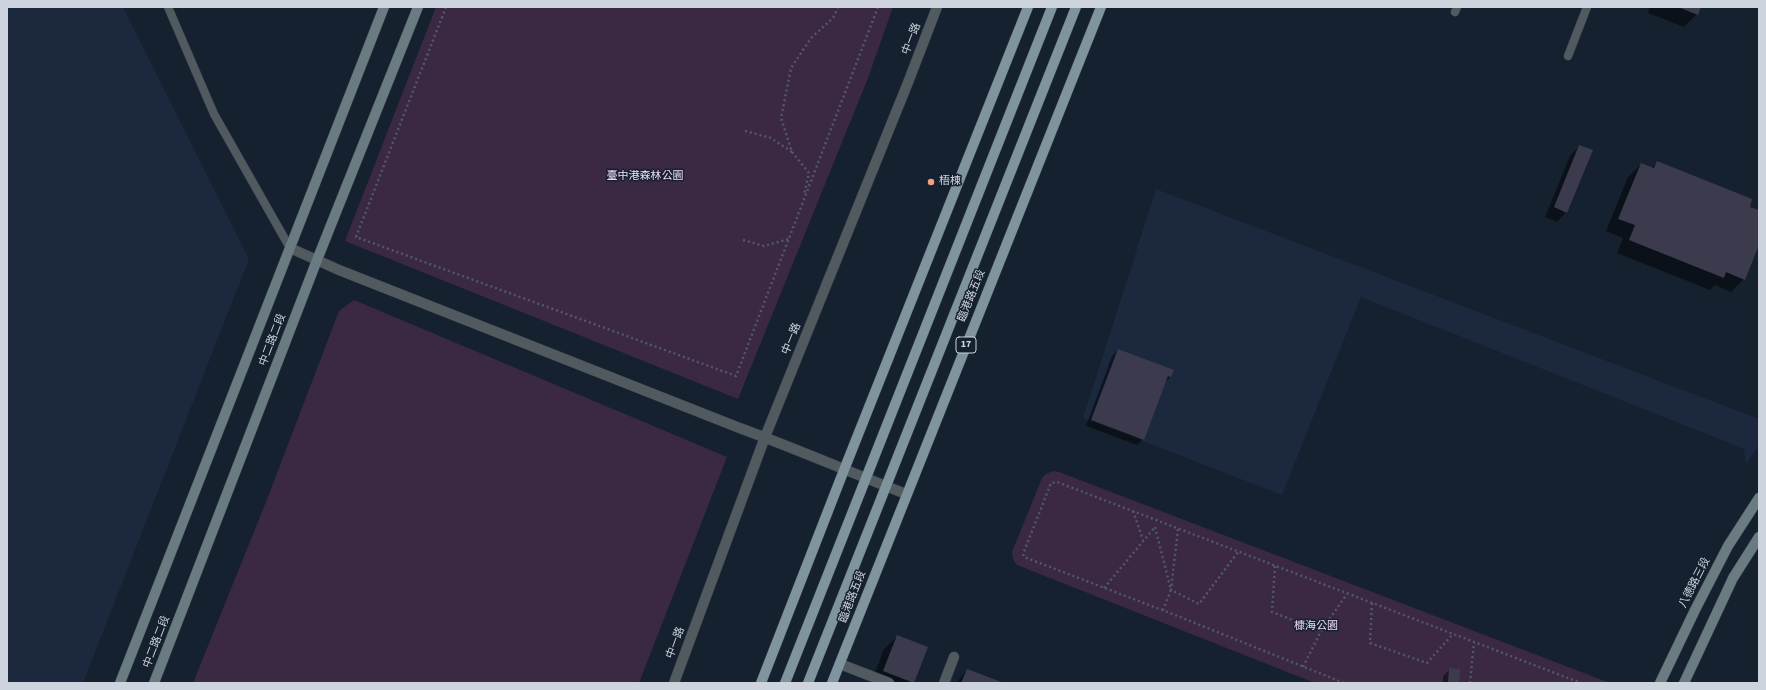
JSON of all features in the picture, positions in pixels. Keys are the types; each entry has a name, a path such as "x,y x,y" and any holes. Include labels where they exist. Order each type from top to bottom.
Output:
{"main road":[{"path":"761,683 1028,7"},
{"path":"785,683 1052,7"},
{"name":"臨港路五段","path":"808,683 1076,7"},
{"name":"臨港路五段","path":"832,683 1100,7"}],"street":[{"name":"中二路二段","path":"120,683 384,7"},
{"name":"中二路二段","path":"154,683 317,260 418,7"},
{"name":"中一路","path":"674,683 765,438 906,88 937,7"},
{"path":"290,248 339,270 765,438 802,451 844,470 906,494"},
{"name":"八德路三段","path":"1660,683 1728,546 1759,498"},
{"path":"1684,683 1734,578 1759,537"},
{"path":"944,683 954,657"},
{"path":"840,664 889,683"}],"lane":[{"path":"168,7 214,114 290,248"},
{"path":"1568,56 1587,7"}],"path":[{"path":"446,7 356,237 736,376 878,7"},
{"path":"792,152 781,118 791,68 811,38 833,18 838,7"},
{"path":"745,131 771,138 792,152 809,173 802,204"},
{"path":"743,240 764,246 788,240"},
{"path":"1344,683 1163,610 1024,557 1023,554 1053,482 1581,683"},
{"path":"1133,512 1143,541"},
{"path":"1104,588 1154,527 1171,590 1199,604 1238,552"},
{"path":"1163,610 1171,590 1178,529"},
{"path":"1275,566 1272,612 1321,631"},
{"path":"1303,667 1321,631 1347,594"},
{"path":"1372,603 1370,642 1427,663 1453,634"},
{"path":"1470,683 1474,642"}],"shaded area":[{"path":"7,7 123,7 249,259 83,683 7,683"},
{"path":"1156,189 1759,419 1759,446 1746,464 1744,449 1361,297 1282,495 1083,418"}],"green space":[{"name":"臺中港森林公園","path":"436,7 893,7 868,78 738,399 345,241"},
{"path":"354,300 727,457 639,683 193,683 266,502 339,311"},
{"name":"槺海公園","path":"1053,471 1610,683 1315,683 1017,565 1013,559 1012,552 1042,478 1046,474"}],"building":[{"path":"1678,7 1701,7 1698,15"},
{"path":"1579,145 1593,150 1567,213 1554,207"},
{"path":"1657,161 1752,199 1750,207 1759,210 1759,245 1745,280 1726,272 1724,278 1629,240 1635,225 1618,219 1641,163 1654,168"},
{"path":"1118,349 1174,370 1171,377 1168,376 1144,440 1091,420"},
{"path":"897,635 928,647 914,683 883,671"},
{"path":"1449,668 1460,669 1459,683 1448,683"},
{"path":"967,669 975,672 1004,683 961,683"}],"place":[{"name":"梧棟","path":"931,182"}]}
